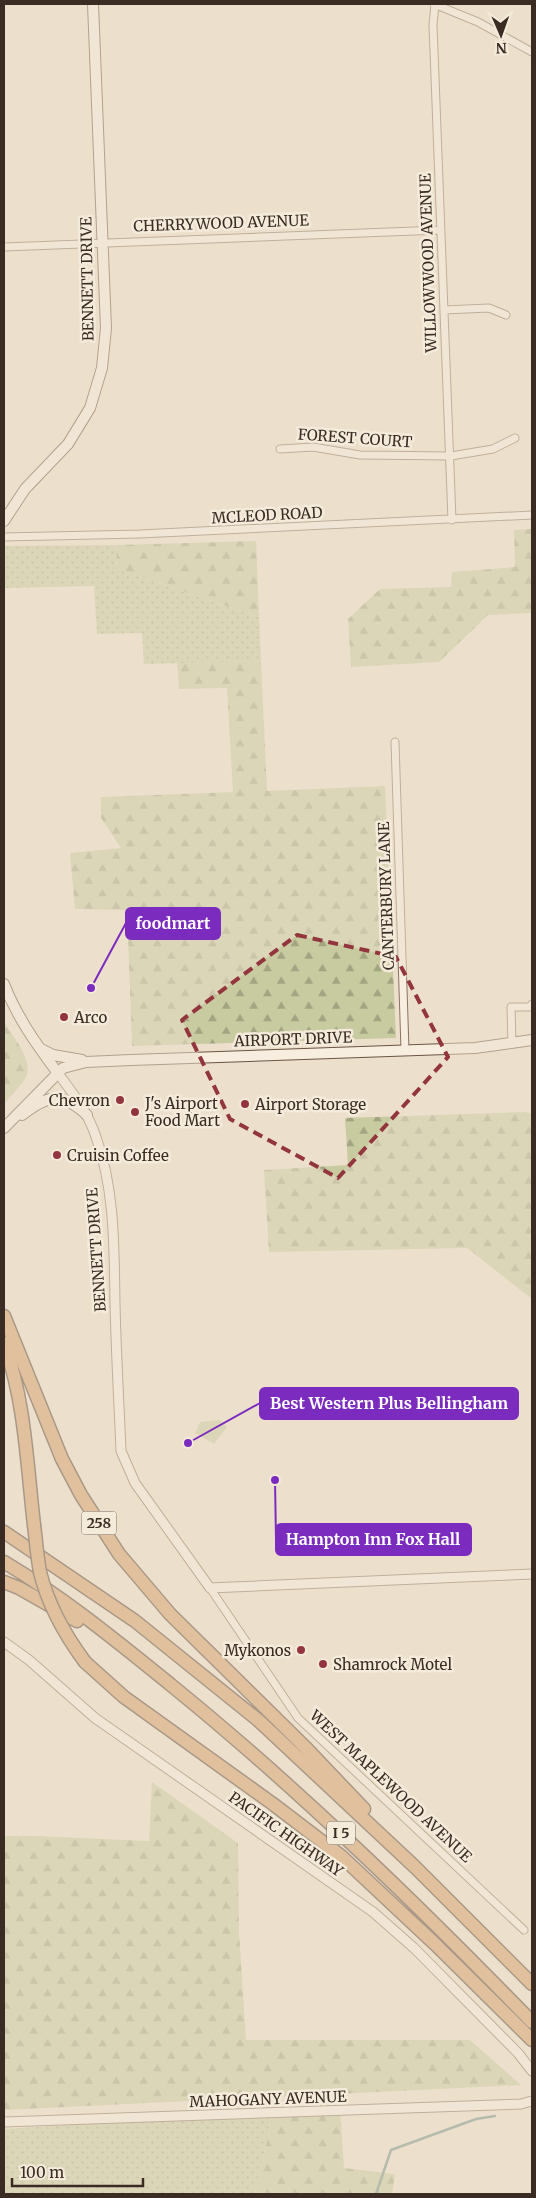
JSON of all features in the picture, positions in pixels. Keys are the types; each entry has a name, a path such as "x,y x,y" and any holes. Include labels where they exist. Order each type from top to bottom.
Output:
{"highway":[{"name":"258","path":"4,1316 62,1459 81,1495 119,1554 170,1614 305,1747 359,1803 415,1867"},
{"path":"4,1343 14,1378 24,1434 40,1572 54,1613 69,1640 85,1662 124,1697 273,1804 341,1856 435,1944 532,2040"},
{"name":"I 5","path":"4,1532 135,1621 258,1720 415,1867 532,1984"},
{"name":"I 5","path":"4,1562 28,1576 137,1658 235,1737 319,1812 476,1964 532,2022"},
{"path":"4,1582 44,1602 137,1658"}],"main road":[{"name":"BENNETT DRIVE","path":"4,521 25,489 68,444 90,408 102,368 106,328 93,4"},
{"name":"BENNETT DRIVE","path":"4,984 11,1003 36,1045 57,1072"},
{"name":"AIRPORT DRIVE","path":"57,1072 74,1064 97,1062 475,1048 532,1040"},
{"path":"36,1045 53,1055 97,1062"},
{"path":"4,1129 57,1072"},
{"path":"4,1129 46,1099 64,1100 86,1115"}],"street":[{"path":"434,4 478,22 532,52"},
{"name":"WILLOWWOOD AVENUE","path":"434,4 433,25 440,230 451,456 452,520"},
{"name":"CHERRYWOOD AVENUE","path":"4,247 440,230"},
{"path":"444,310 489,308 506,316"},
{"name":"FOREST COURT","path":"280,449 313,447 360,455 451,456 493,449 515,438"},
{"name":"MCLEOD ROAD","path":"4,538 140,534 532,515"},
{"name":"CANTERBURY LANE","path":"395,742 405,1050"},
{"path":"512,1044 511,1007 530,1007 532,1004"},
{"name":"BENNETT DRIVE","path":"57,1072 86,1115 97,1137 110,1192 121,1451"},
{"name":"WEST MAPLEWOOD AVENUE","path":"121,1451 135,1483 210,1588 298,1718 524,1930"},
{"path":"210,1588 532,1574"},
{"name":"PACIFIC HIGHWAY","path":"4,1642 29,1660 95,1718 373,1912 414,1948 518,2053 532,2071"},
{"name":"MAHOGANY AVENUE","path":"4,2122 522,2104 532,2101"}],"highlighted area":[{"path":"297,935 396,957 448,1057 338,1178 230,1119 182,1020"}],"green space":[{"path":"532,529 532,613 488,615 439,662 351,667 348,619 380,589 451,587 452,572 515,567 514,530"},
{"path":"256,541 259,617 117,569 116,545"},
{"path":"116,545 117,569 259,617 261,661 144,664 142,633 97,634 94,586 4,588 5,546"},
{"path":"261,661 267,791 385,786 396,1038 132,1046 127,910 75,909 70,853 121,848 101,818 101,797 233,792 227,688 179,689 177,663"},
{"path":"4,1022 22,1049 28,1072 23,1082 4,1104"},
{"path":"525,1112 532,1114 532,1299 467,1248 269,1252 264,1170 348,1165 345,1118"},
{"path":"220,1420 227,1427 214,1444 195,1433 200,1422"},
{"path":"152,1782 238,1843 239,1932 246,2040 470,2040 521,2085 4,2110 4,1836 149,1841"},
{"path":"340,2108 344,2168 395,2174 392,2194 255,2194 273,2113"},
{"path":"273,2113 255,2194 4,2194 4,2129"}],"waterway":[{"path":"376,2194 391,2150 476,2119 495,2116"}],"place":[{"name":"foodmart","path":"91,988"},
{"name":"Arco","path":"64,1017"},
{"name":"Chevron","path":"120,1100"},
{"name":"Airport Storage","path":"245,1104"},
{"name":"J's Airport Food Mart","path":"135,1112"},
{"name":"Cruisin Coffee","path":"57,1155"},
{"name":"Best Western Plus Bellingham","path":"188,1443"},
{"name":"Hampton Inn Fox Hall","path":"275,1480"},
{"name":"Mykonos","path":"301,1650"},
{"name":"Shamrock Motel","path":"323,1664"}]}
